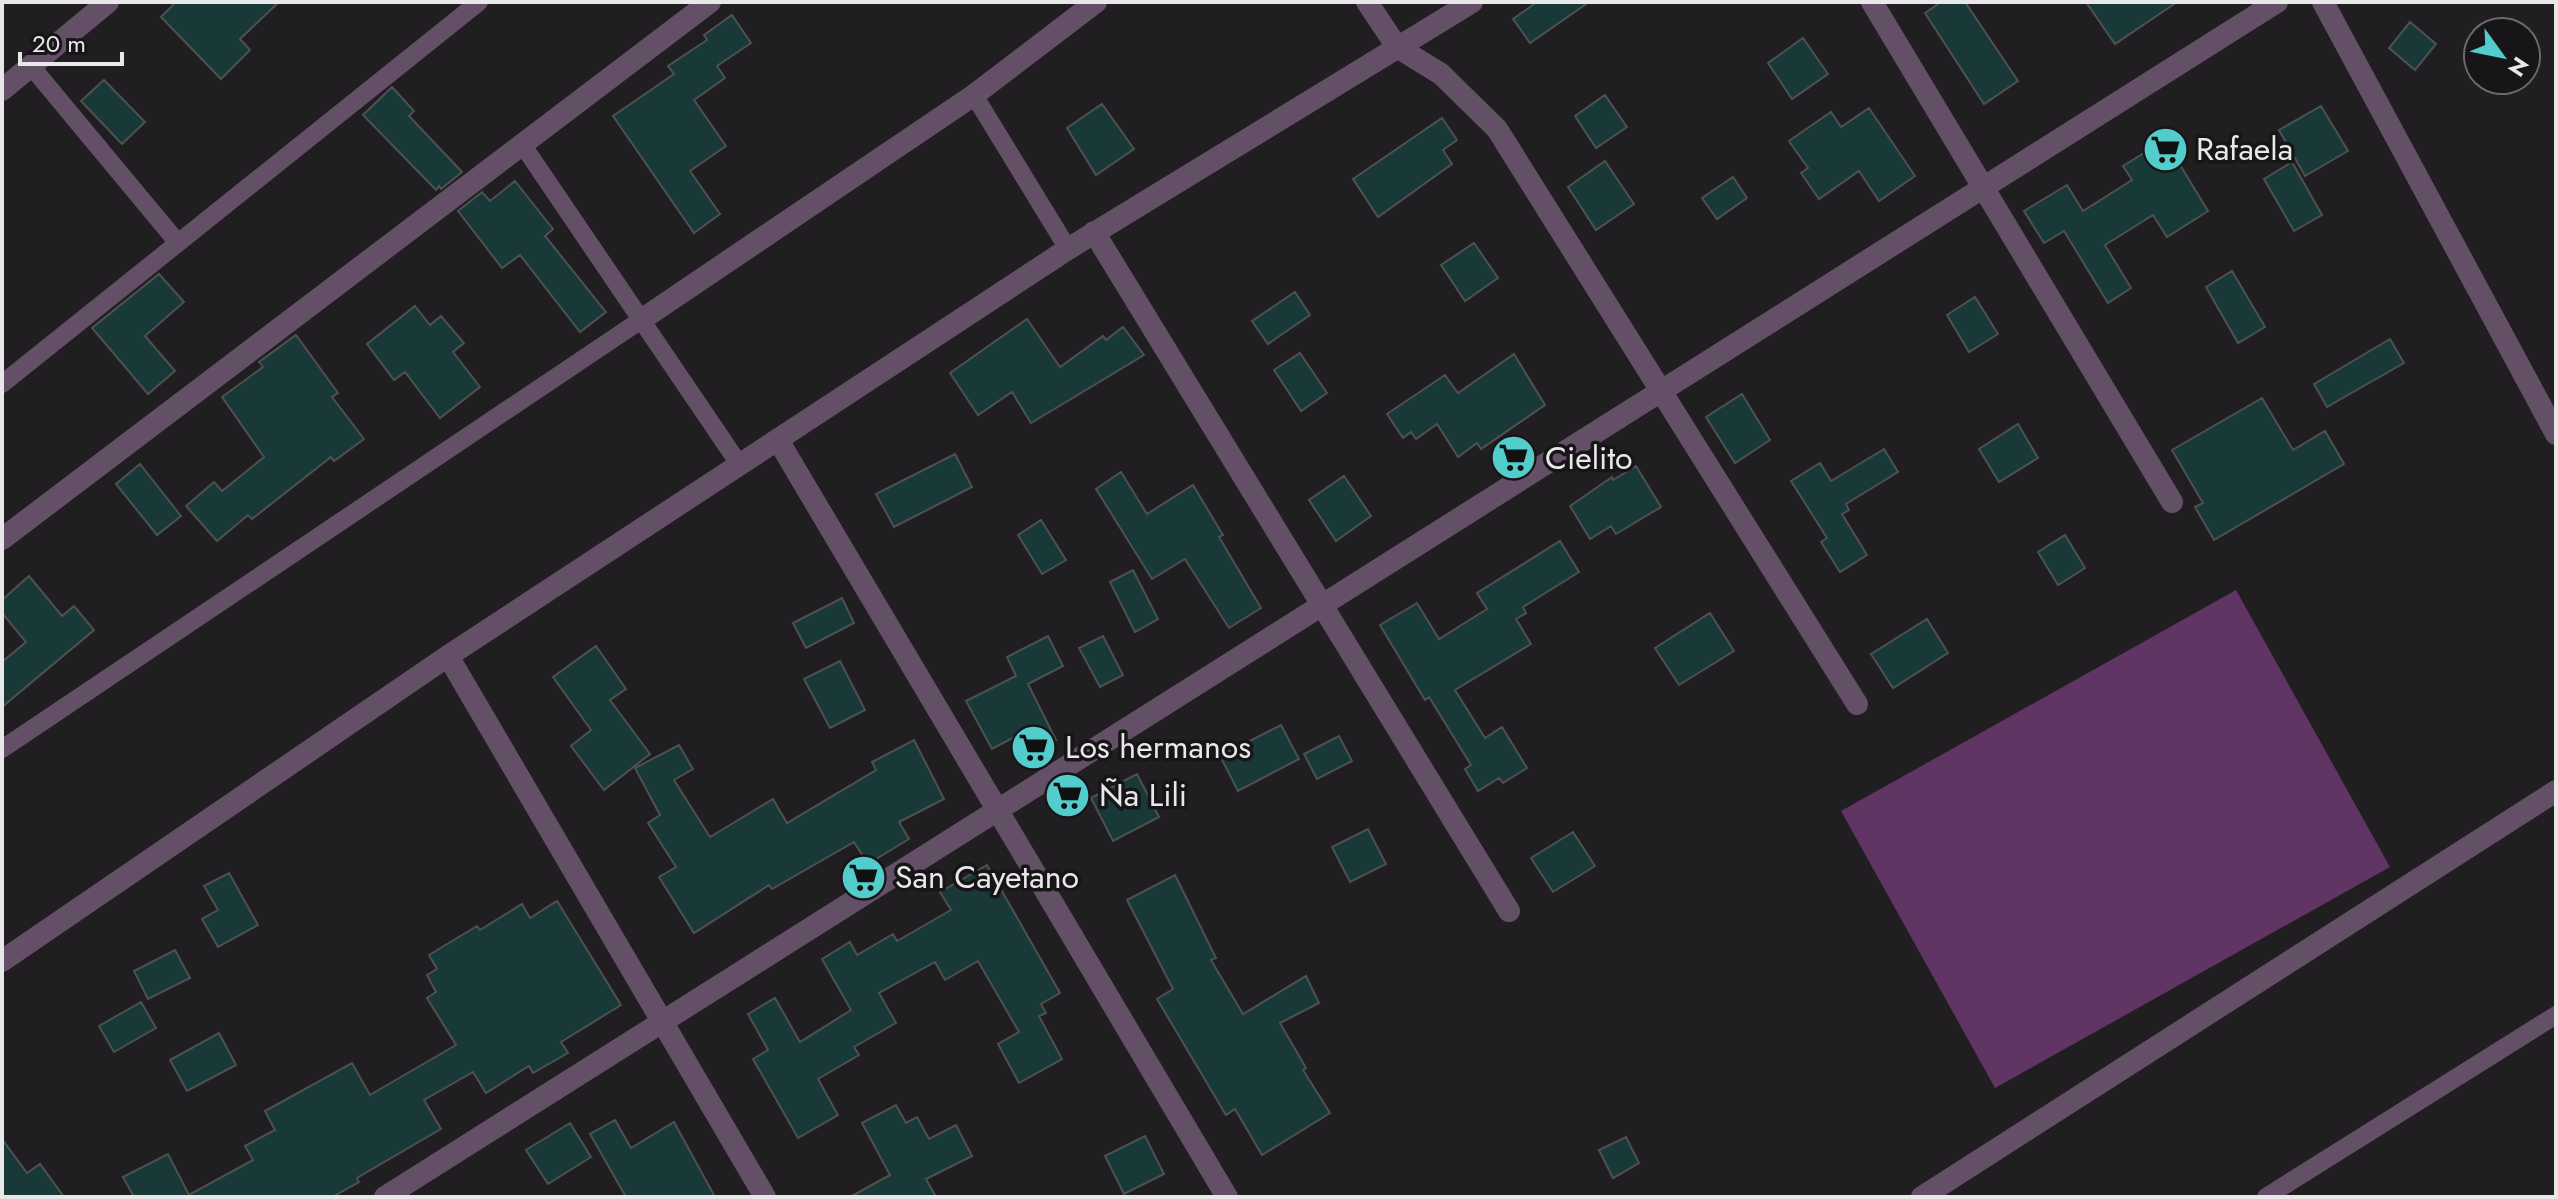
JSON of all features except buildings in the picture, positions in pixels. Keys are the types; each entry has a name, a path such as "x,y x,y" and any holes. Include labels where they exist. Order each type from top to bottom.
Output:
{"street":[{"path":"2,90 108,2"},
{"path":"2,539 710,2"},
{"path":"641,320 974,95 1096,2"},
{"path":"1367,2 1397,47 1441,74 1497,129 1857,704"},
{"path":"2,961 448,656 1094,232 1472,2"},
{"path":"1872,2 2172,502"},
{"path":"385,1197 2277,2"},
{"path":"2323,2 2556,434"},
{"path":"1094,232 1509,911"},
{"path":"778,440 1227,1197"},
{"path":"448,656 765,1197"},
{"path":"1922,1197 2556,791"}],"lane":[{"path":"2,384 479,2"},
{"path":"31,66 178,243"},
{"path":"974,95 1068,249"},
{"path":"522,144 739,464"},
{"path":"2,749 641,320"},
{"path":"2266,1197 2556,1015"}],"shaded area":[{"path":"2236,590 2390,867 1995,1088 1841,811"}],"place":[{"name":"Rafaela","path":"2165,149"},
{"name":"Cielito","path":"1514,458"},
{"name":"Los hermanos","path":"1034,747"},
{"name":"Ña Lili","path":"1068,795"},
{"name":"San Cayetano","path":"864,877"}]}
